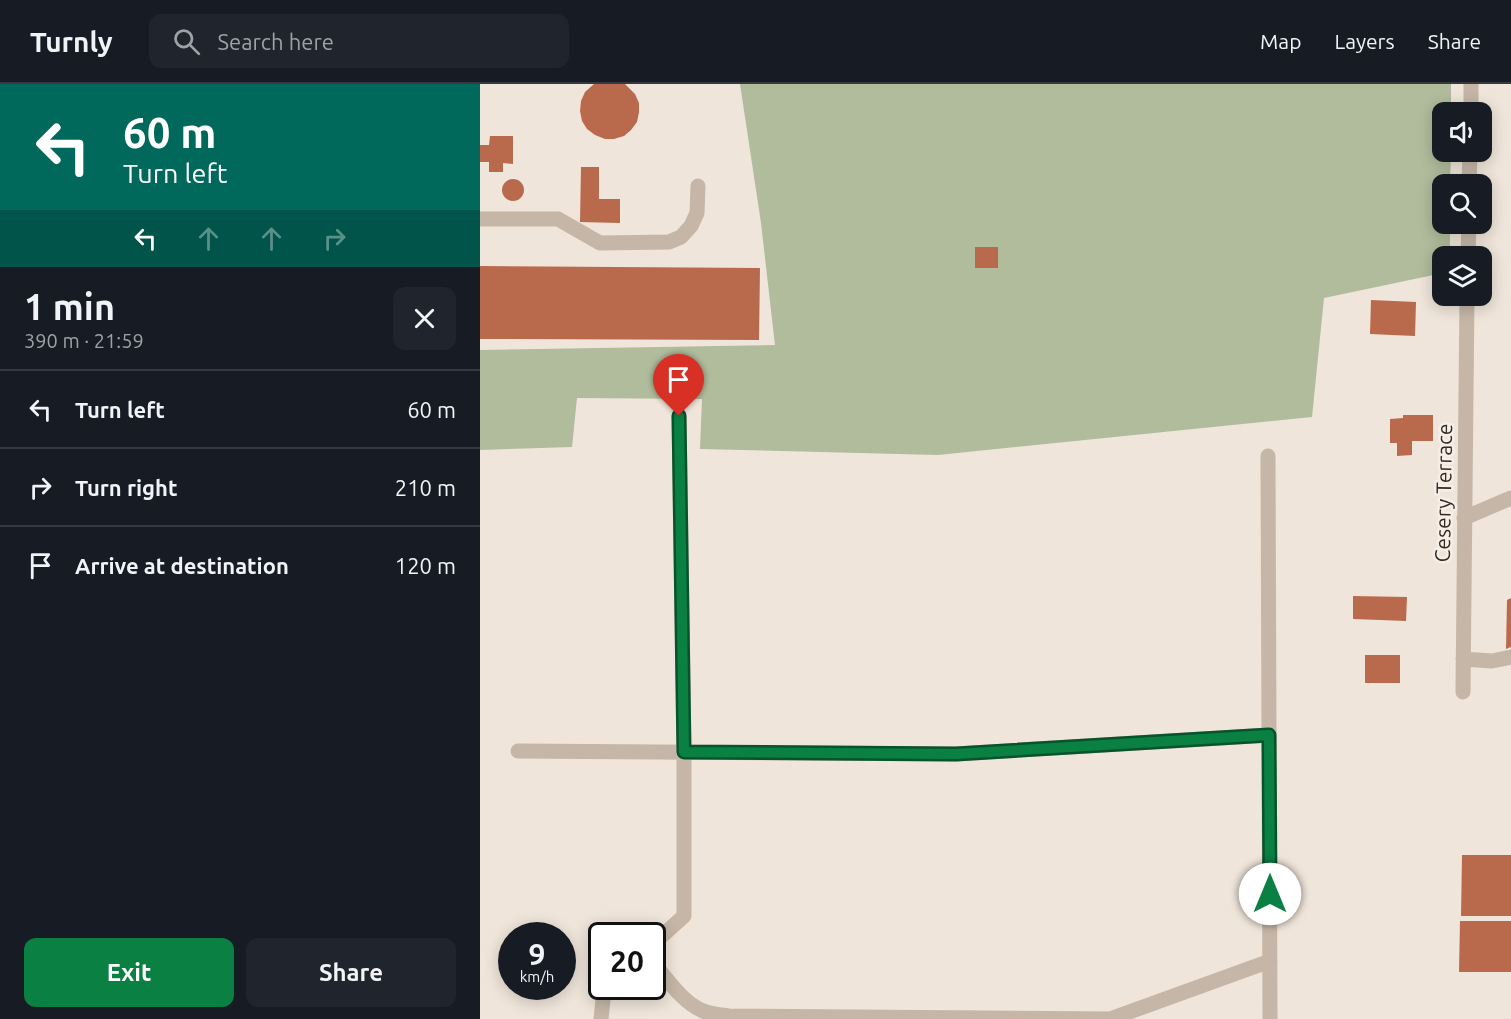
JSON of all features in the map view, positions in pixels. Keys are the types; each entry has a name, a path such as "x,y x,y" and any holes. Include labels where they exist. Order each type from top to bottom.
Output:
{"street":[{"path":"1471,84 1471,102"},
{"path":"480,219 558,219 600,243 669,242 681,237 691,226 697,213 698,186"},
{"name":"Cesery Terrace","path":"1463,692 1467,306"},
{"path":"666,932 684,916 679,416"},
{"path":"1268,456 1270,1019"},
{"path":"1464,518 1511,498"},
{"path":"1463,659 1492,661 1511,657"},
{"path":"518,751 956,754 1269,735"},
{"path":"666,978 685,1000 701,1010 717,1015 1110,1019 1270,961"},
{"path":"601,1019 603,1000"}],"green space":[{"path":"740,84 1451,84 1451,102 1432,102 1432,162 1451,162 1450,174 1432,174 1432,234 1450,234 1450,246 1432,246 1432,275 1324,298 1312,417 938,455 700,449 702,399 577,398 572,447 480,450 480,350 775,345 761,223"}],"building":[{"path":"594,84 625,84 635,94 639,103 637,122 624,136 605,139 587,129 582,121 581,101 585,92"},
{"path":"490,136 513,136 513,164 503,163 503,172 489,172 489,162 480,162 480,145 489,145"},
{"path":"581,167 599,167 599,199 620,199 620,223 580,222"},
{"path":"513,179 521,182 524,190 521,198 513,201 505,198 502,190 505,182"},
{"path":"975,247 998,247 998,268 975,268"},
{"path":"480,266 760,268 759,340 480,339"},
{"path":"1371,300 1416,302 1415,336 1370,334"},
{"path":"1403,415 1433,415 1433,441 1412,441 1412,455 1397,456 1397,443 1390,443 1390,419 1403,418"},
{"path":"1353,596 1407,597 1406,621 1353,619"},
{"path":"1511,598 1511,647 1506,649 1507,600"},
{"path":"1365,655 1400,655 1400,683 1365,683"},
{"path":"1462,855 1511,855 1511,916 1461,916"},
{"path":"1460,921 1511,921 1511,972 1459,972"}],"route":[{"path":"679,416 684,752 956,754 1269,735 1270,894"}]}
